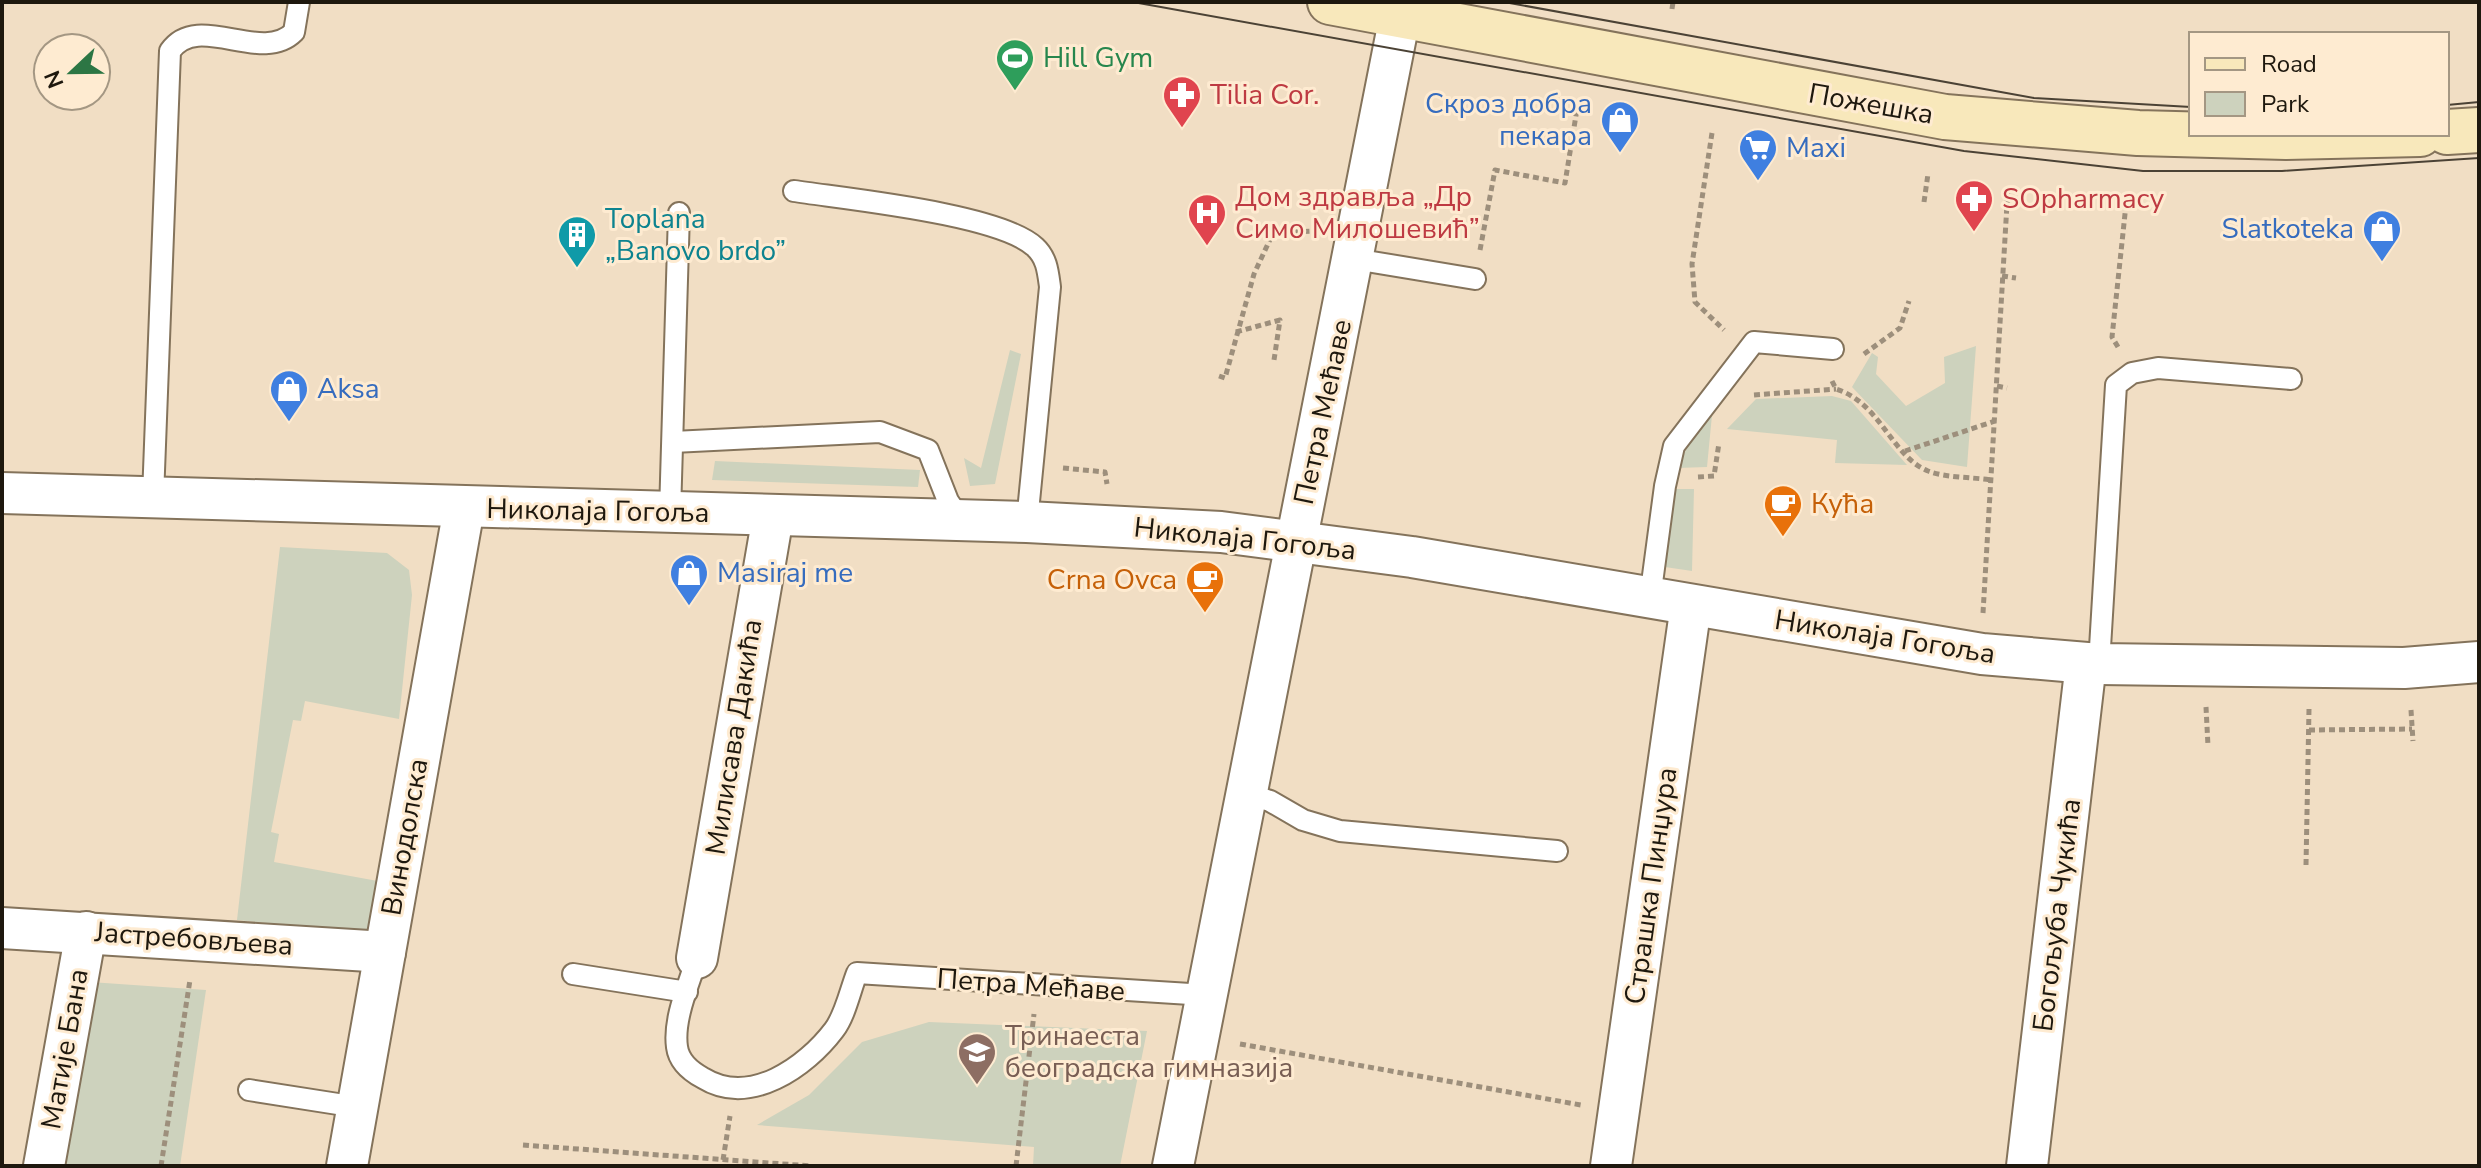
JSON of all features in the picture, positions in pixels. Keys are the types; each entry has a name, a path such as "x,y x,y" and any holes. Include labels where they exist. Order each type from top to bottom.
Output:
{"main road":[{"name":"Пожешка","path":"1330,2 1945,117 2189,134"},
{"path":"2449,132 2479,130"},
{"name":"Пожешка","path":"2249,136 2331,136"}],"street":[{"name":"Петра Мећаве","path":"1173,1166 1297,540 1341,245 1400,16"},
{"name":"Николаја Гогоља","path":"2,493 1027,522 1221,532 1297,540 1982,654 2093,664 2404,668 2479,662"},
{"name":"Винодолска","path":"347,1166 464,508"},
{"name":"Милисава Дакића","path":"692,975 773,516"},
{"name":"Страшка Пинџура","path":"1611,1166 1691,605"},
{"name":"Богољуба Чукића","path":"2027,1166 2093,664"},
{"name":"Јастребовљева","path":"2,928 385,952"},
{"name":"Матије Бана","path":"44,1166 86,932"}],"lane":[{"path":"153,497 170,51 176,43 192,36 279,41 294,32 299,2"},
{"path":"794,191 958,217 1001,230 1034,246 1046,263 1050,287 1027,522"},
{"path":"670,513 679,213"},
{"path":"1341,245 1475,279"},
{"path":"1650,598 1674,446 1754,342 1825,348"},
{"path":"2093,664 2116,385 2132,373 2158,368 2291,379"},
{"path":"673,442 880,432 928,450 948,501 961,520"},
{"path":"1249,794 1270,801 1303,820 1340,831 1557,851"},
{"name":"Петра Мећаве","path":"736,1087 765,1084 797,1068 836,1029 857,973 1206,995"},
{"path":"573,974 692,975 677,1032 677,1050 687,1069 709,1082 736,1087"},
{"path":"249,1090 357,1107"}],"path":[{"path":"1475,279 1495,170 1565,183 1578,103"},
{"path":"1712,133 1692,264 1695,302 1725,331 1742,357"},
{"path":"1924,202 1928,174"},
{"path":"1985,591 2008,187"},
{"path":"2112,337 2127,195"},
{"path":"1219,376 1225,378 1254,274 1273,233 1341,245"},
{"path":"2002,276 2016,278"},
{"path":"1900,328 1909,301"},
{"path":"1236,332 1280,320 1274,360"},
{"path":"1825,348 1836,389"},
{"path":"1997,386 2007,388"},
{"path":"1745,403 1756,393 1836,389 1857,396 1904,451 1927,471 1991,480"},
{"path":"1904,451 1995,421"},
{"path":"1667,477 1714,476 1720,437"},
{"path":"1055,467 1105,472 1107,486"},
{"path":"2205,695 2208,746"},
{"path":"2306,865 2310,696"},
{"path":"2410,697 2413,741"},
{"path":"2309,730 2412,729"},
{"path":"161,1166 196,939"},
{"path":"1016,1166 1036,985"},
{"path":"1231,1042 1619,1112"},
{"path":"723,1160 736,1087"},
{"path":"523,1145 811,1166"}],"green space":[{"path":"1976,346 1967,467 1922,460 1852,387 1872,353 1878,357 1876,374 1906,406 1945,383 1944,357"},
{"path":"1010,350 1021,354 995,484 970,486 964,458 981,468"},
{"path":"1832,396 1851,401 1907,465 1835,463 1837,440 1727,429 1756,399"},
{"path":"1712,415 1707,467 1677,468 1703,416"},
{"path":"715,461 920,470 918,487 712,480"},
{"path":"1672,489 1694,489 1692,571 1665,567"},
{"path":"280,547 387,553 409,570 412,595 399,719 305,701 301,721 293,720 271,832 279,834 274,862 383,882 374,934 237,920"},
{"path":"90,982 206,990 180,1166 66,1166"},
{"path":"929,1022 1147,1031 1120,1166 1033,1166 1034,1147 757,1125 809,1095 862,1042"}],"tram line":[{"path":"1133,2 1964,151 2143,171 2282,171 2479,158"},
{"path":"1504,2 2034,98 2189,107"},
{"path":"2449,105 2479,102"}],"place":[{"name":"Hill Gym","path":"1015,92"},
{"name":"Tilia Cor.","path":"1182,129"},
{"name":"Скроз добра пекара","path":"1620,154"},
{"name":"Maxi","path":"1758,182"},
{"name":"SOpharmacy","path":"1974,233"},
{"name":"Дом здравља „Др Симо Милошевић”","path":"1207,247"},
{"name":"Slatkoteka","path":"2382,263"},
{"name":"Toplana „Banovo brdo”","path":"577,269"},
{"name":"Aksa","path":"289,423"},
{"name":"Кућа","path":"1783,538"},
{"name":"Masiraj me","path":"689,607"},
{"name":"Crna Ovca","path":"1205,614"},
{"name":"Тринаеста београдска гимназија","path":"977,1086"}]}
